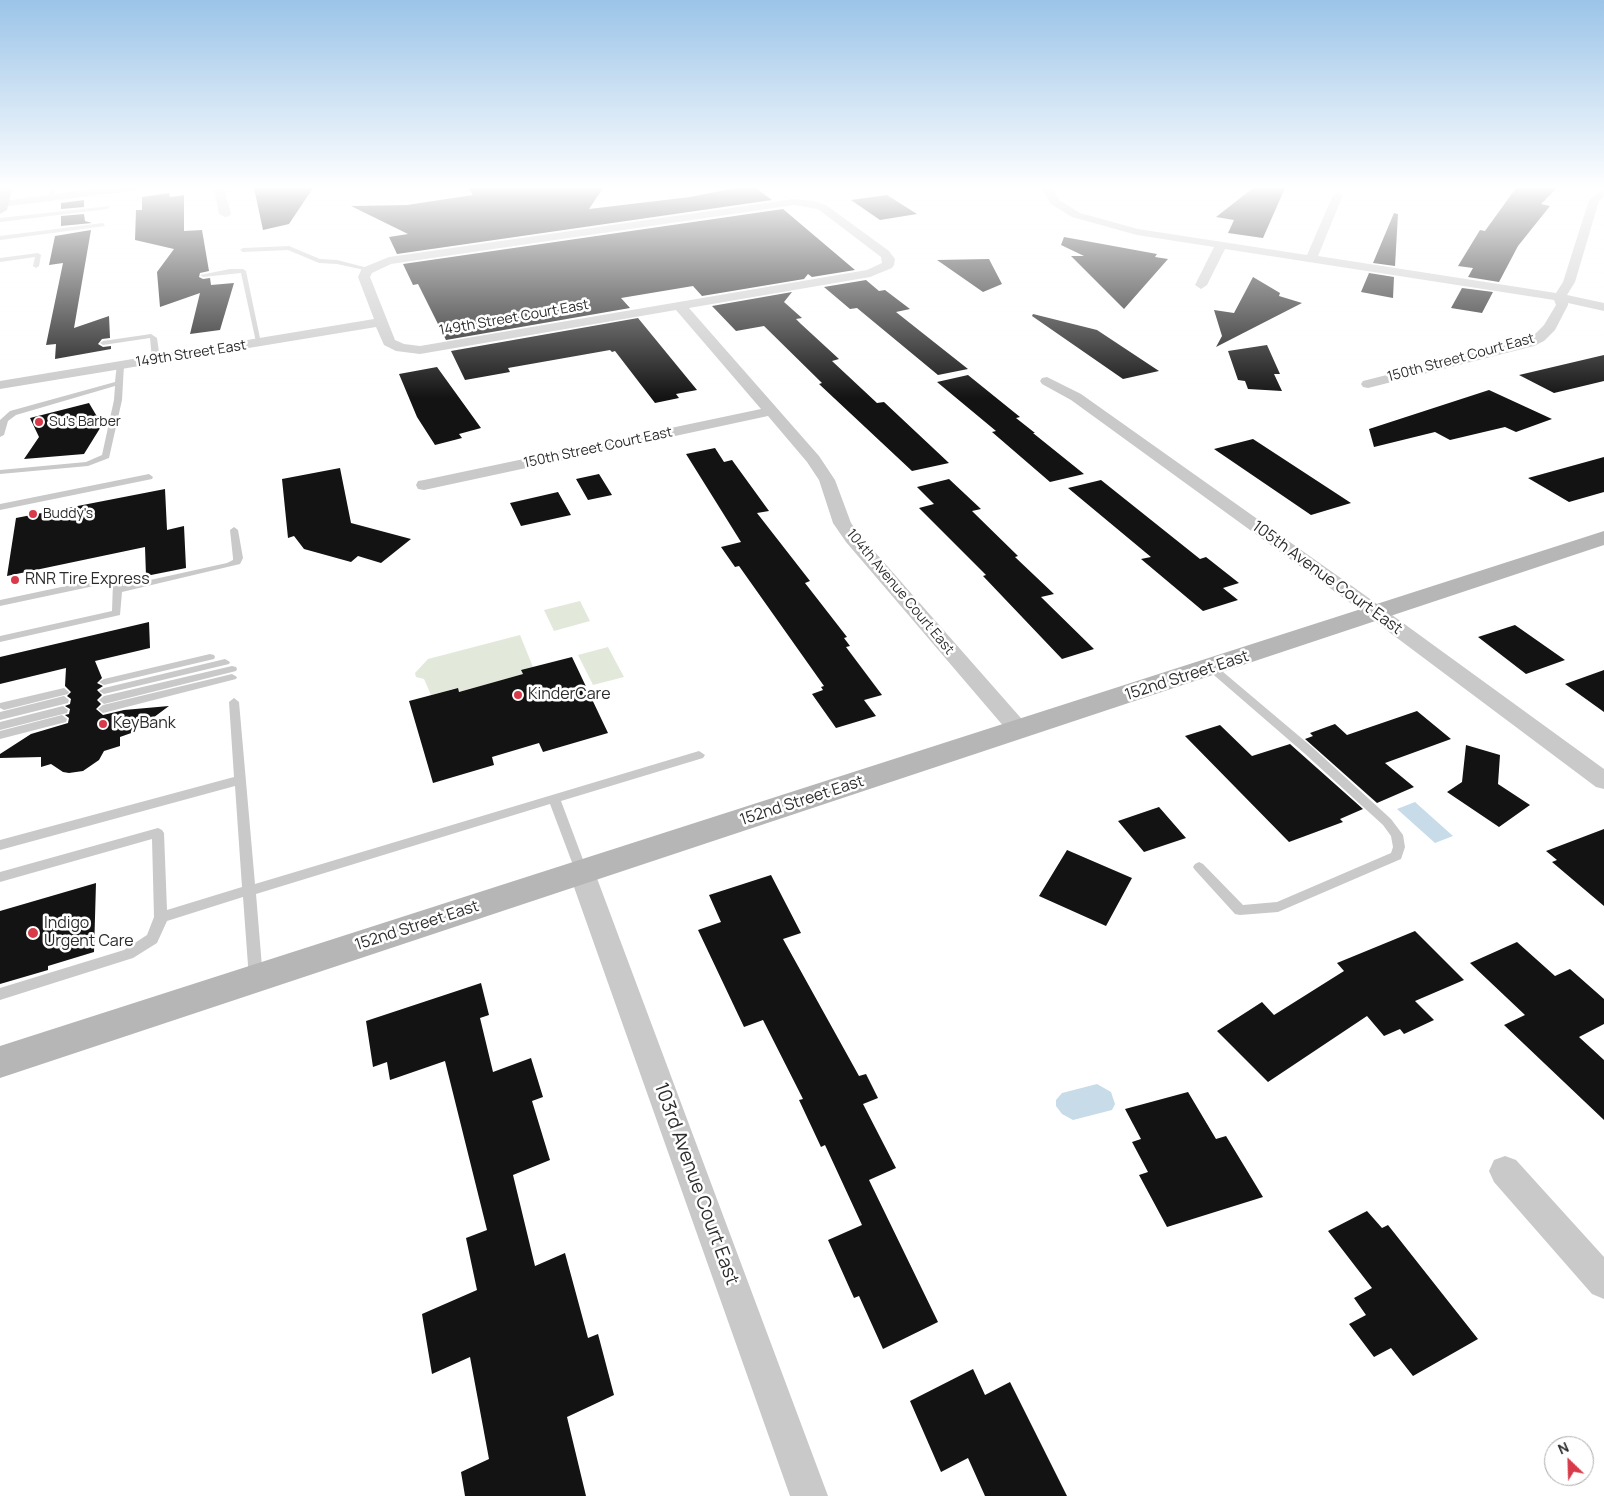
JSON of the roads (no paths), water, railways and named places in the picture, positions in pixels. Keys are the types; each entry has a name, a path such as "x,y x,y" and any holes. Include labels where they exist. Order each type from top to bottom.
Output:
{"main road":[{"name":"152nd Street East","path":"0,1062 1212,668 1604,538"}],"street":[{"name":"149th Street Court East","path":"371,268 389,261 411,258"},
{"name":"149th Street Court East","path":"381,322 389,342 401,348 438,348 870,273 888,265 888,258"},
{"path":"1201,285 1215,258"},
{"path":"1311,258 1559,296 1604,307"},
{"name":"150th Street Court East","path":"1368,384 1529,343 1539,338 1550,327 1562,305 1559,296 1568,282 1576,258"},
{"path":"371,268 364,276 381,322"},
{"name":"104th Avenue Court East","path":"680,306 813,459 827,480 842,523 852,538 1019,730"},
{"name":"149th Street East","path":"0,385 381,322"},
{"name":"105th Avenue Court East","path":"1047,381 1076,397 1377,614 1604,781"},
{"name":"150th Street Court East","path":"424,485 772,411"},
{"name":"103rd Avenue Court East","path":"582,873 810,1496"},
{"path":"1506,1171 1604,1282"}],"lane":[{"path":"0,260 17,258"},
{"path":"36,266 37,258"},
{"path":"312,258 319,261 371,268"},
{"path":"202,275 230,271 243,272 259,342"},
{"path":"103,343 151,336 154,338 156,360"},
{"path":"0,472 88,464 106,456 118,400 120,366"},
{"path":"0,435 4,420 14,413 119,382"},
{"path":"0,507 149,477"},
{"path":"117,590 230,566 237,562 238,558 234,530"},
{"path":"0,604 118,578 117,613 0,639"},
{"path":"104,696 210,657"},
{"path":"1200,867 1240,910 1278,907 1397,856 1399,847 1397,835 1387,822 1308,750 1212,668"},
{"path":"104,696 230,669 104,696"},
{"path":"234,702 256,979"},
{"path":"2,711 63,705"},
{"path":"0,726 63,705"},
{"path":"0,735 63,705"},
{"path":"160,917 698,755"},
{"path":"0,845 240,780"},
{"path":"554,798 582,873"},
{"path":"0,877 158,833 160,917 158,928 152,939 128,954 0,994"}],"water":[{"path":"1415,802 1453,836 1435,843 1397,809"},
{"path":"1097,1084 1111,1092 1115,1104 1112,1110 1073,1120 1062,1114 1056,1106 1056,1100 1062,1093"}],"place":[{"name":"Su's Barber","path":"39,422"},
{"name":"Buddy's","path":"33,514"},
{"name":"RNR Tire Express","path":"15,580"},
{"name":"KinderCare","path":"518,695"},
{"name":"KeyBank","path":"103,724"},
{"name":"Indigo Urgent Care","path":"33,933"}]}
